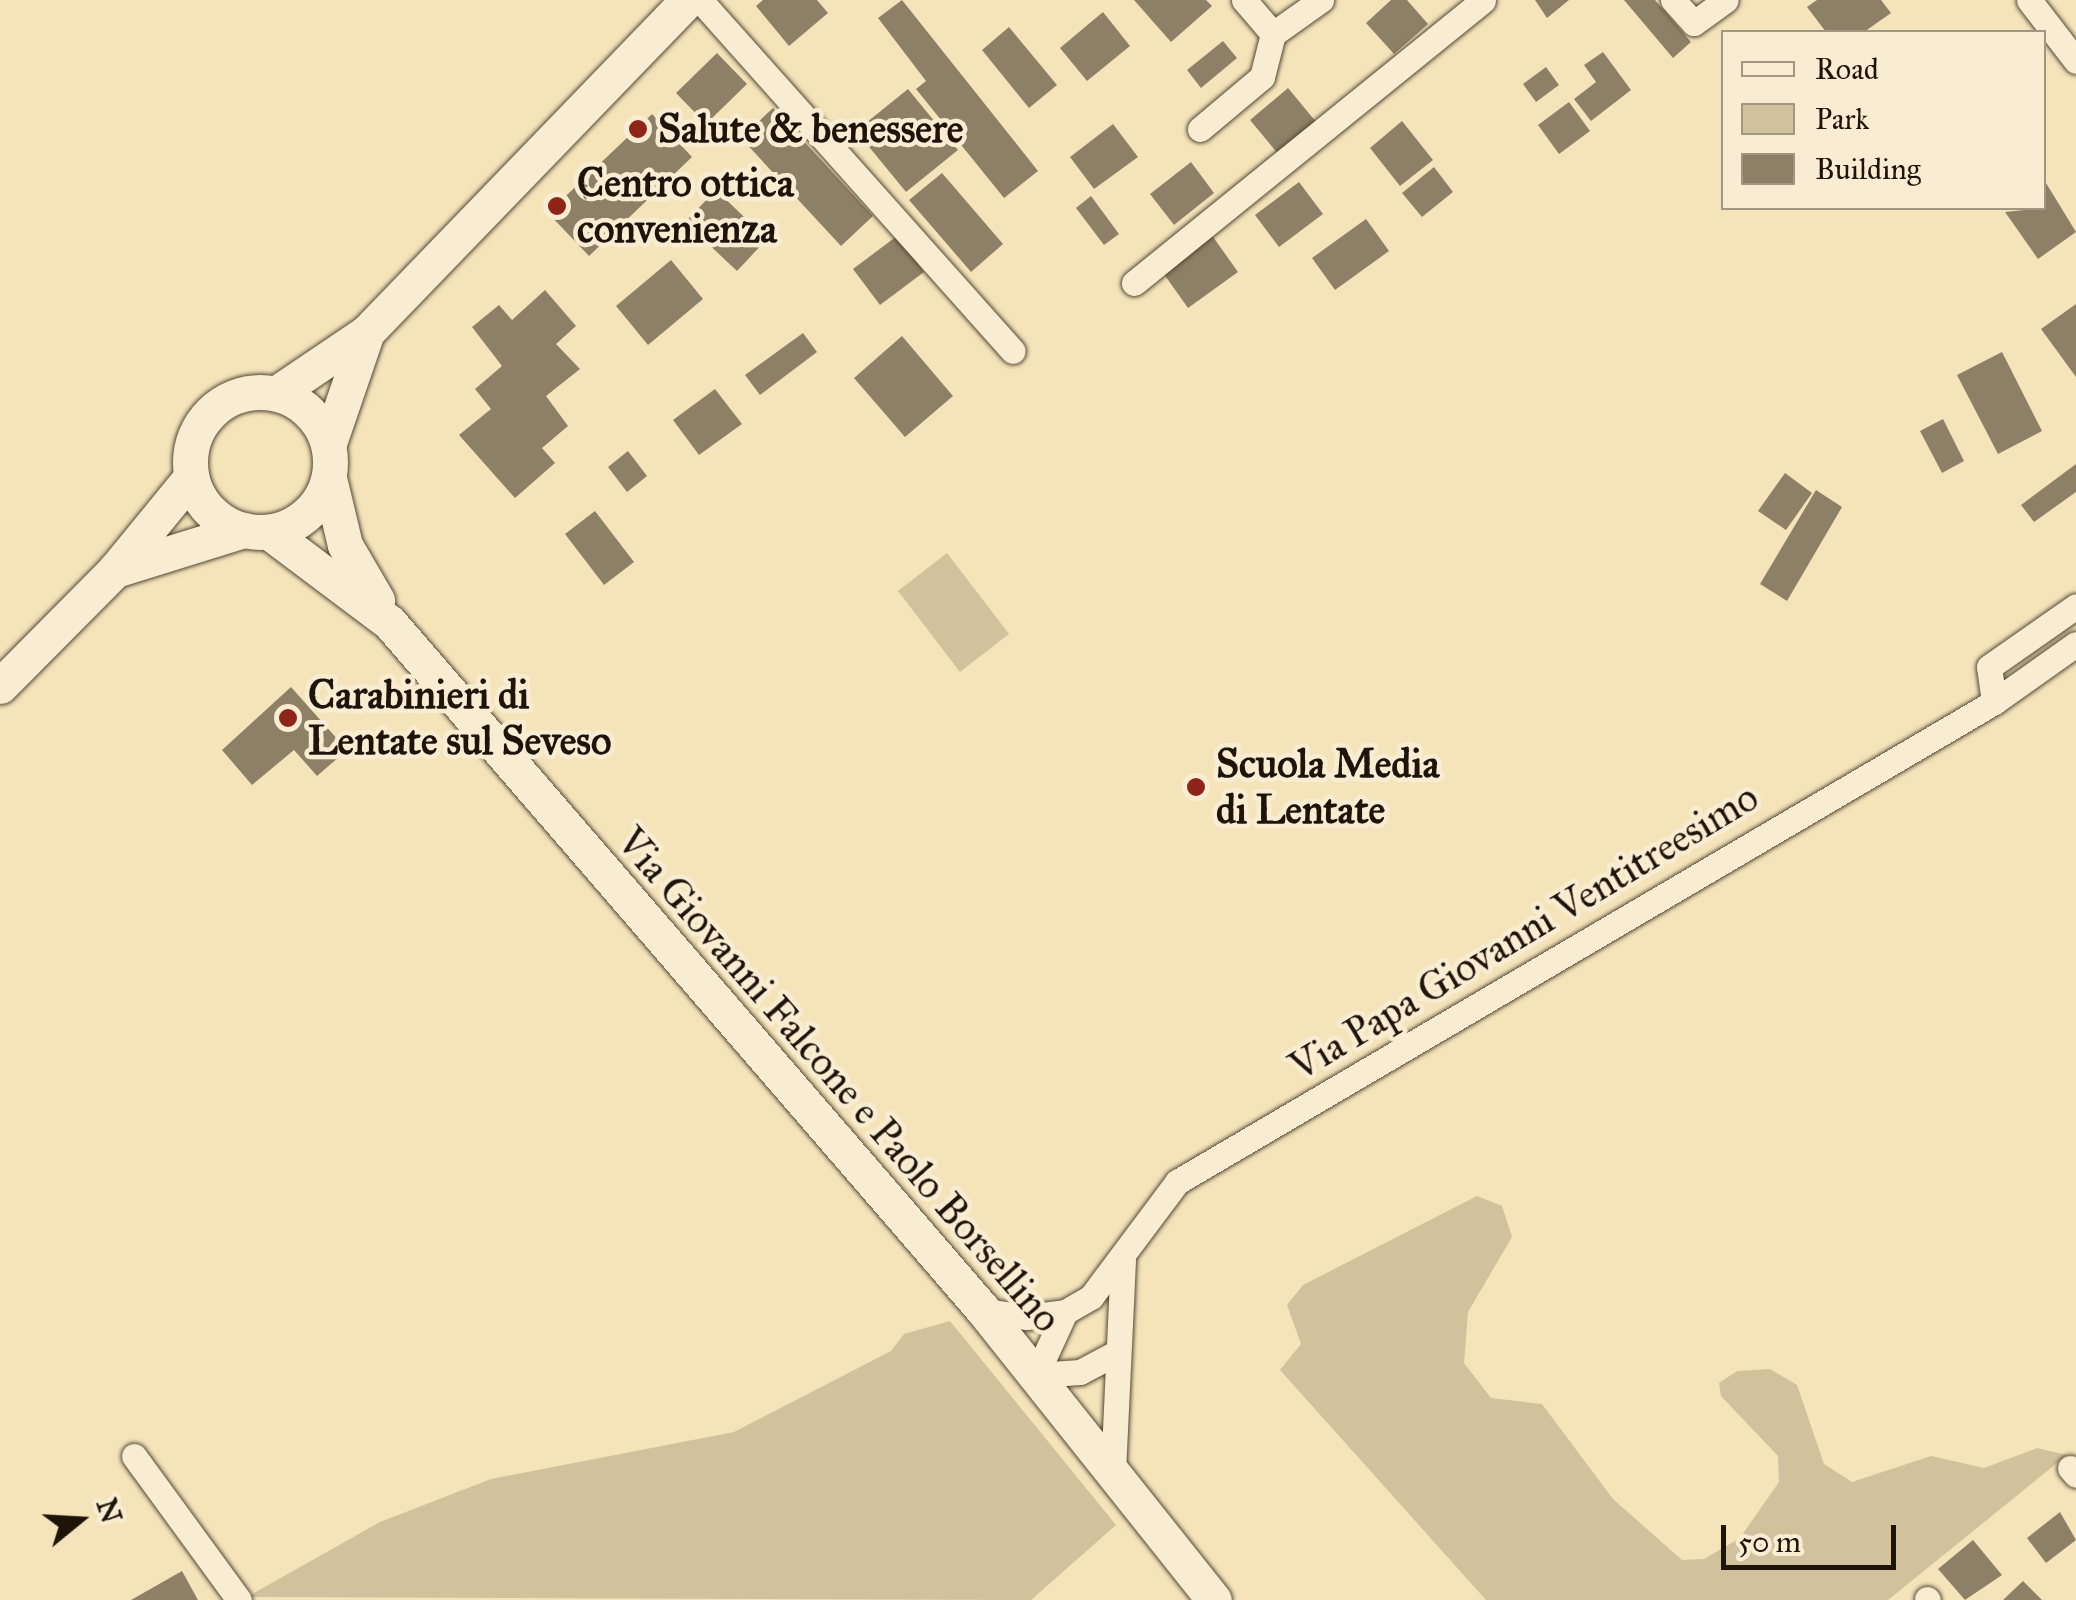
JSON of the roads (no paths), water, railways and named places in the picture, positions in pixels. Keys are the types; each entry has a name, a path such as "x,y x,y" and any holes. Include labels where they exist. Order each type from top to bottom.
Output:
{"street":[{"path":"278,393 367,332 688,0"},
{"path":"700,0 1013,351"},
{"path":"1244,0 1272,34"},
{"path":"1200,129 1262,77 1272,34 1322,0"},
{"path":"1134,284 1484,0"},
{"path":"1673,0 1694,23 1726,0"},
{"path":"2028,0 2067,31 2076,61"},
{"path":"115,570 306,516 329,460 367,332"},
{"path":"245,392 278,393 310,410 329,460 345,545 390,623 257,531 208,509 191,477 193,441 213,409 245,392"},
{"path":"0,686 115,570 191,477"},
{"path":"1994,702 1989,668 2076,606"},
{"name":"Via Giovanni Falcone e Paolo Borsellino","path":"390,623 984,1311 1214,1600"},
{"name":"Via Papa Giovanni Ventitreesimo","path":"1036,1375 1065,1312 1092,1296 1122,1259 1142,1220 1178,1182 1994,702 2076,644"},
{"name":"Via Papa Giovanni Ventitreesimo","path":"1113,1472 1122,1259"},
{"path":"984,1311 1065,1312"},
{"path":"1036,1375 1080,1372 1116,1353"},
{"path":"134,1456 238,1600"}],"place":[{"name":"Salute & benessere","path":"638,129"},
{"name":"Centro ottica convenienza","path":"557,206"},
{"name":"Carabinieri di Lentate sul Seveso","path":"288,718"},
{"name":"Scuola Media di Lentate","path":"1196,787"}]}
